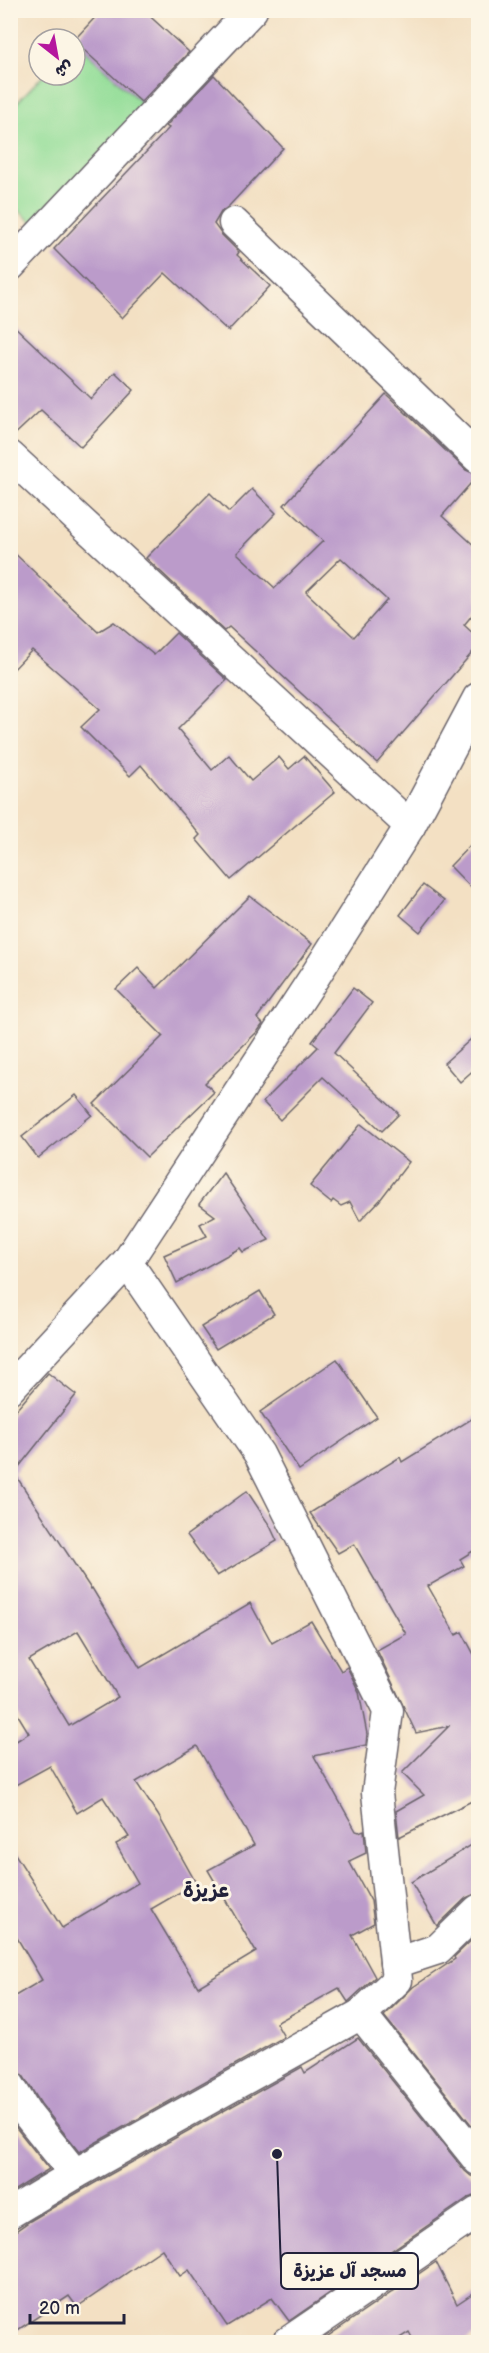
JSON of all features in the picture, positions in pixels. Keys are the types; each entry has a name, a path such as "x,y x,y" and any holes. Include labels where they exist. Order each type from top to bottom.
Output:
{"street":[{"path":"10,266 252,10"},
{"path":"234,223 474,445"},
{"path":"10,456 410,826"},
{"path":"10,1388 127,1262 315,976 410,826 478,698"},
{"path":"10,2213 75,2174 361,2014 397,1980 377,1793 388,1712 260,1454 127,1262"},
{"path":"395,1963 438,1949 478,1910"},
{"path":"361,2014 478,2160"},
{"path":"10,2086 27,2114 75,2174"},
{"path":"288,2343 478,2212"}],"green space":[{"path":"87,53 146,107 34,224 11,204 10,110 32,87 87,87"}],"building":[{"path":"102,10 143,10 189,52 141,102 87,53 86,27"},
{"path":"214,75 283,148 221,212 214,224 239,252 237,255 270,286 228,331 165,273 122,318 54,249 169,128 166,126"},
{"path":"10,322 91,399 115,372 134,390 81,447 41,410 10,439"},
{"path":"386,394 466,470 478,475 442,516 478,549 478,608 464,625 478,638 478,646 377,763 229,627 224,631 146,558 210,493 229,512 252,489 276,513 237,553 275,588 323,541 284,505","holes":["341,558 387,600 354,637 306,592"]},
{"path":"10,549 98,632 114,622 154,655 176,633 227,680 178,729 212,770 229,755 251,781 279,757 289,769 304,756 335,792 231,880 196,839 200,835 141,765 130,776 81,727 100,709 32,650 10,673"},
{"path":"478,837 478,895 450,866"},
{"path":"423,885 444,901 420,932 400,915"},
{"path":"250,896 312,944 257,1018 263,1024 258,1031 205,1083 214,1092 147,1157 94,1104 163,1036 116,989 138,968 157,988"},
{"path":"353,988 372,1003 334,1053 399,1114 382,1131 323,1077 280,1120 263,1102 318,1047 312,1042"},
{"path":"478,1033 478,1066 460,1082 444,1063"},
{"path":"76,1095 92,1115 38,1158 22,1137"},
{"path":"361,1124 409,1162 380,1200 360,1221 350,1202 341,1206 333,1200 331,1203 310,1186"},
{"path":"223,1173 269,1240 243,1252 240,1248 177,1283 164,1255 207,1236 200,1224 215,1216 199,1204"},
{"path":"260,1291 274,1314 216,1349 201,1327"},
{"path":"337,1359 377,1417 299,1470 260,1412"},
{"path":"48,1373 76,1395 14,1473 92,1588 140,1668 250,1603 272,1643 311,1621 341,1671 347,1667 359,1692 367,1734 366,1745 314,1756 356,1831 364,1830 366,1853 349,1861 371,1901 374,1923 352,1935 375,1977 348,2002 339,1988 276,2023 284,2037 79,2152 41,2104 24,2077 19,2071 10,2069 10,1999 42,1980 10,1926 10,1846 62,1928 138,1883 116,1844 129,1837 103,1797 77,1813 50,1766 10,1788 10,1745 29,1733 10,1702 10,1417","holes":["78,1631 118,1697 69,1726 29,1660","197,1746 254,1845 208,1870 256,1952 198,1987 151,1909 196,1883 158,1815 136,1782"]},
{"path":"478,1415 478,1548 460,1559 464,1566 428,1586 456,1635 462,1632 478,1662 478,1798 399,1837 396,1811 424,1795 402,1773 449,1726 416,1733 377,1650 406,1634 354,1544 338,1553 310,1513 400,1457 402,1462"},
{"path":"247,1491 277,1541 217,1576 187,1535"},
{"path":"478,1841 478,1893 466,1898 437,1926 411,1882"},
{"path":"478,1934 478,2133 384,2016 413,1987 455,1959 454,1957"},
{"path":"358,2038 465,2171 471,2176 478,2177 478,2195 468,2198 289,2321 272,2298 227,2326 189,2270 180,2276 162,2249 77,2307 69,2296 10,2335 10,2235 84,2189 302,2067 305,2073"},
{"path":"10,2120 49,2169 10,2193"},
{"path":"436,2262 457,2304 478,2290 478,2332 463,2343 415,2343 409,2332 392,2343 318,2343"}],"place":[{"name":"مسجد آل عزيزة","path":"277,2154"}],"district":[{"name":"عزيزة","path":"206,1891"}]}
